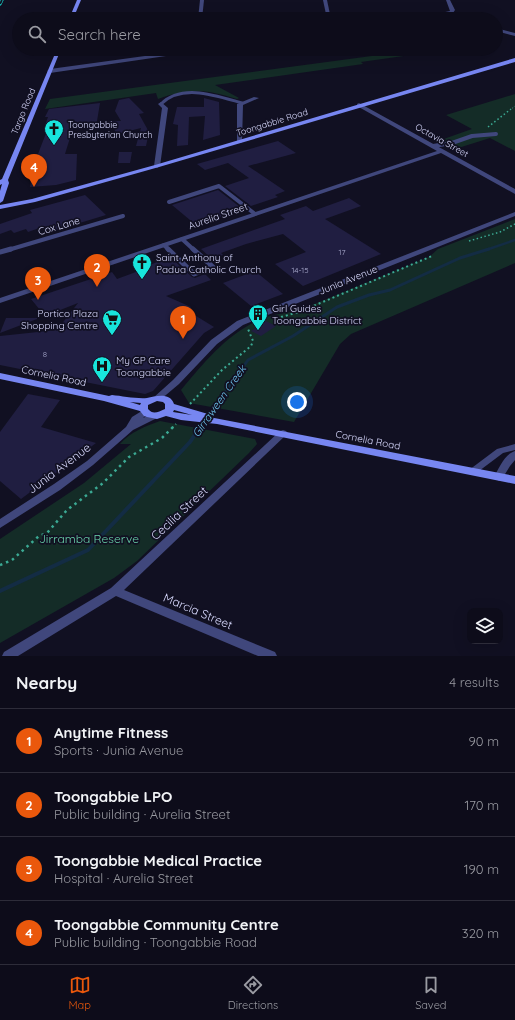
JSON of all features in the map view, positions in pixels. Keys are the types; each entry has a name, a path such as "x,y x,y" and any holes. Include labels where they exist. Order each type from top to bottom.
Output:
{"main road":[{"path":"74,12 79,0"},
{"name":"Targo Road","path":"0,201 6,183 2,181 55,56"},
{"name":"Toongabbie Road","path":"0,209 23,205 515,60"},
{"name":"Cornelia Road","path":"0,376 104,398 144,411 154,416"},
{"name":"Cornelia Road","path":"104,398 153,399 184,414 515,480"},
{"path":"144,411 144,405 153,399"},
{"path":"154,416 168,407"}],"street":[{"path":"201,12 202,0"},
{"path":"325,0 328,12"},
{"path":"448,0 453,10 450,12"},
{"path":"503,31 515,35"},
{"path":"50,71 156,56"},
{"path":"238,142 239,106 242,103 256,98"},
{"path":"157,166 165,108 161,104"},
{"name":"Octavia Street","path":"359,105 515,192"},
{"name":"Aurelia Street","path":"0,301 442,151"},
{"name":"Junia Avenue","path":"153,399 176,382 214,342 240,323 515,214"},
{"name":"Junia Avenue","path":"168,407 176,382"},
{"name":"Junia Avenue","path":"130,428 135,419 144,411"},
{"name":"Junia Avenue","path":"0,524 57,487 90,462 130,428 154,416"},
{"name":"Cecilia Street","path":"8,656 115,591 283,434"},
{"path":"472,472 500,451 515,447"},
{"path":"499,477 506,464 515,454"},
{"name":"Marcia Street","path":"115,591 270,656"}],"lane":[{"path":"161,104 168,96 203,92 242,103"},
{"path":"433,146 452,143 472,136 496,134"},
{"path":"168,202 219,186 256,214"},
{"name":"Cox Lane","path":"0,252 123,216"},
{"path":"164,245 194,274 213,267 182,239"}],"path":[{"path":"488,127 515,106"},
{"path":"466,242 500,232 515,224"},
{"path":"273,319 299,312 424,260 435,254"},
{"path":"0,564 12,560 39,536 47,533 68,510 103,484 129,457 162,438 222,370 251,346 253,340 247,330 249,326"}],"green space":[{"path":"372,56 403,56 361,62 363,64 215,85 239,98 237,99 211,92 196,91 170,95 158,99 156,93 45,109 50,99"},
{"path":"515,94 515,151 490,138 455,149 438,141 472,129 446,115"},
{"path":"515,219 515,263 351,334 340,344 294,422 189,403 181,390 217,350 244,328 276,314 295,312 429,257 438,249"},
{"name":"Jirramba Reserve","path":"160,421 255,439 257,444 137,561 114,578 0,643 0,539 84,483 131,444 120,444 128,436 144,427"}],"building":[{"path":"129,98 144,113 139,114 149,132 146,146 136,146 141,128 117,134 109,121 121,121 115,111 119,100"},
{"path":"204,98 219,102 220,135 203,140 205,116 189,117 188,145 177,146 178,125 173,124 177,107 204,107"},
{"path":"100,103 96,127 73,128 65,154 77,154 76,180 56,185 30,187 33,168 29,168 35,154 38,154 48,128 44,128 48,117 45,117 49,109"},
{"path":"278,141 296,153 248,166 285,191 275,195 278,197 251,206 225,186 249,178 228,163 205,170 197,164"},
{"path":"119,152 132,152 130,163 118,163"},
{"path":"218,190 240,207 239,211 196,225 172,205"},
{"path":"85,195 106,215 50,232 45,226 28,232 26,229 14,233 11,230 0,234 0,224 32,213 30,210"},
{"path":"349,198 361,206 325,219 381,254 303,286 275,264 306,252 283,234 246,244 221,253 223,255 212,259 201,249 285,219 280,215 306,206 313,211"},
{"name":"Portico Plaza Shopping Centre","path":"170,257 192,277 195,278 205,274 211,280 166,296 191,307 188,311 214,327 204,333 153,391 145,394 0,365 0,336 57,330 78,303 45,316 31,299 112,272 117,279"},
{"path":"255,271 283,294 251,306 223,283"},
{"path":"6,318 37,318 37,319 0,333"},
{"path":"266,321 276,326 261,336 251,331"},
{"path":"28,394 60,400 41,427 96,443 21,499 0,481 0,432"}],"waterway":[{"name":"Girraween Creek","path":"488,249 515,240"},
{"name":"Girraween Creek","path":"200,428 248,360 293,336 337,307 369,295 390,290 460,258 488,249"},
{"name":"Girraween Creek","path":"0,591 88,550 190,442 200,427"}],"railway":[{"path":"0,4 2,0"}],"place":[{"name":"Toongabbie Presbyterian Church","path":"54,146"},
{"name":"Toongabbie Community Centre","path":"34,187"},
{"name":"Saint Anthony of Padua Catholic Church","path":"142,280"},
{"name":"Toongabbie LPO","path":"97,287"},
{"name":"Toongabbie Medical Practice","path":"38,300"},
{"name":"Girl Guides Toongabbie District","path":"258,331"},
{"name":"Portico Plaza Shopping Centre","path":"112,336"},
{"name":"Anytime Fitness","path":"183,339"},
{"name":"My GP Care Toongabbie","path":"102,383"}]}
